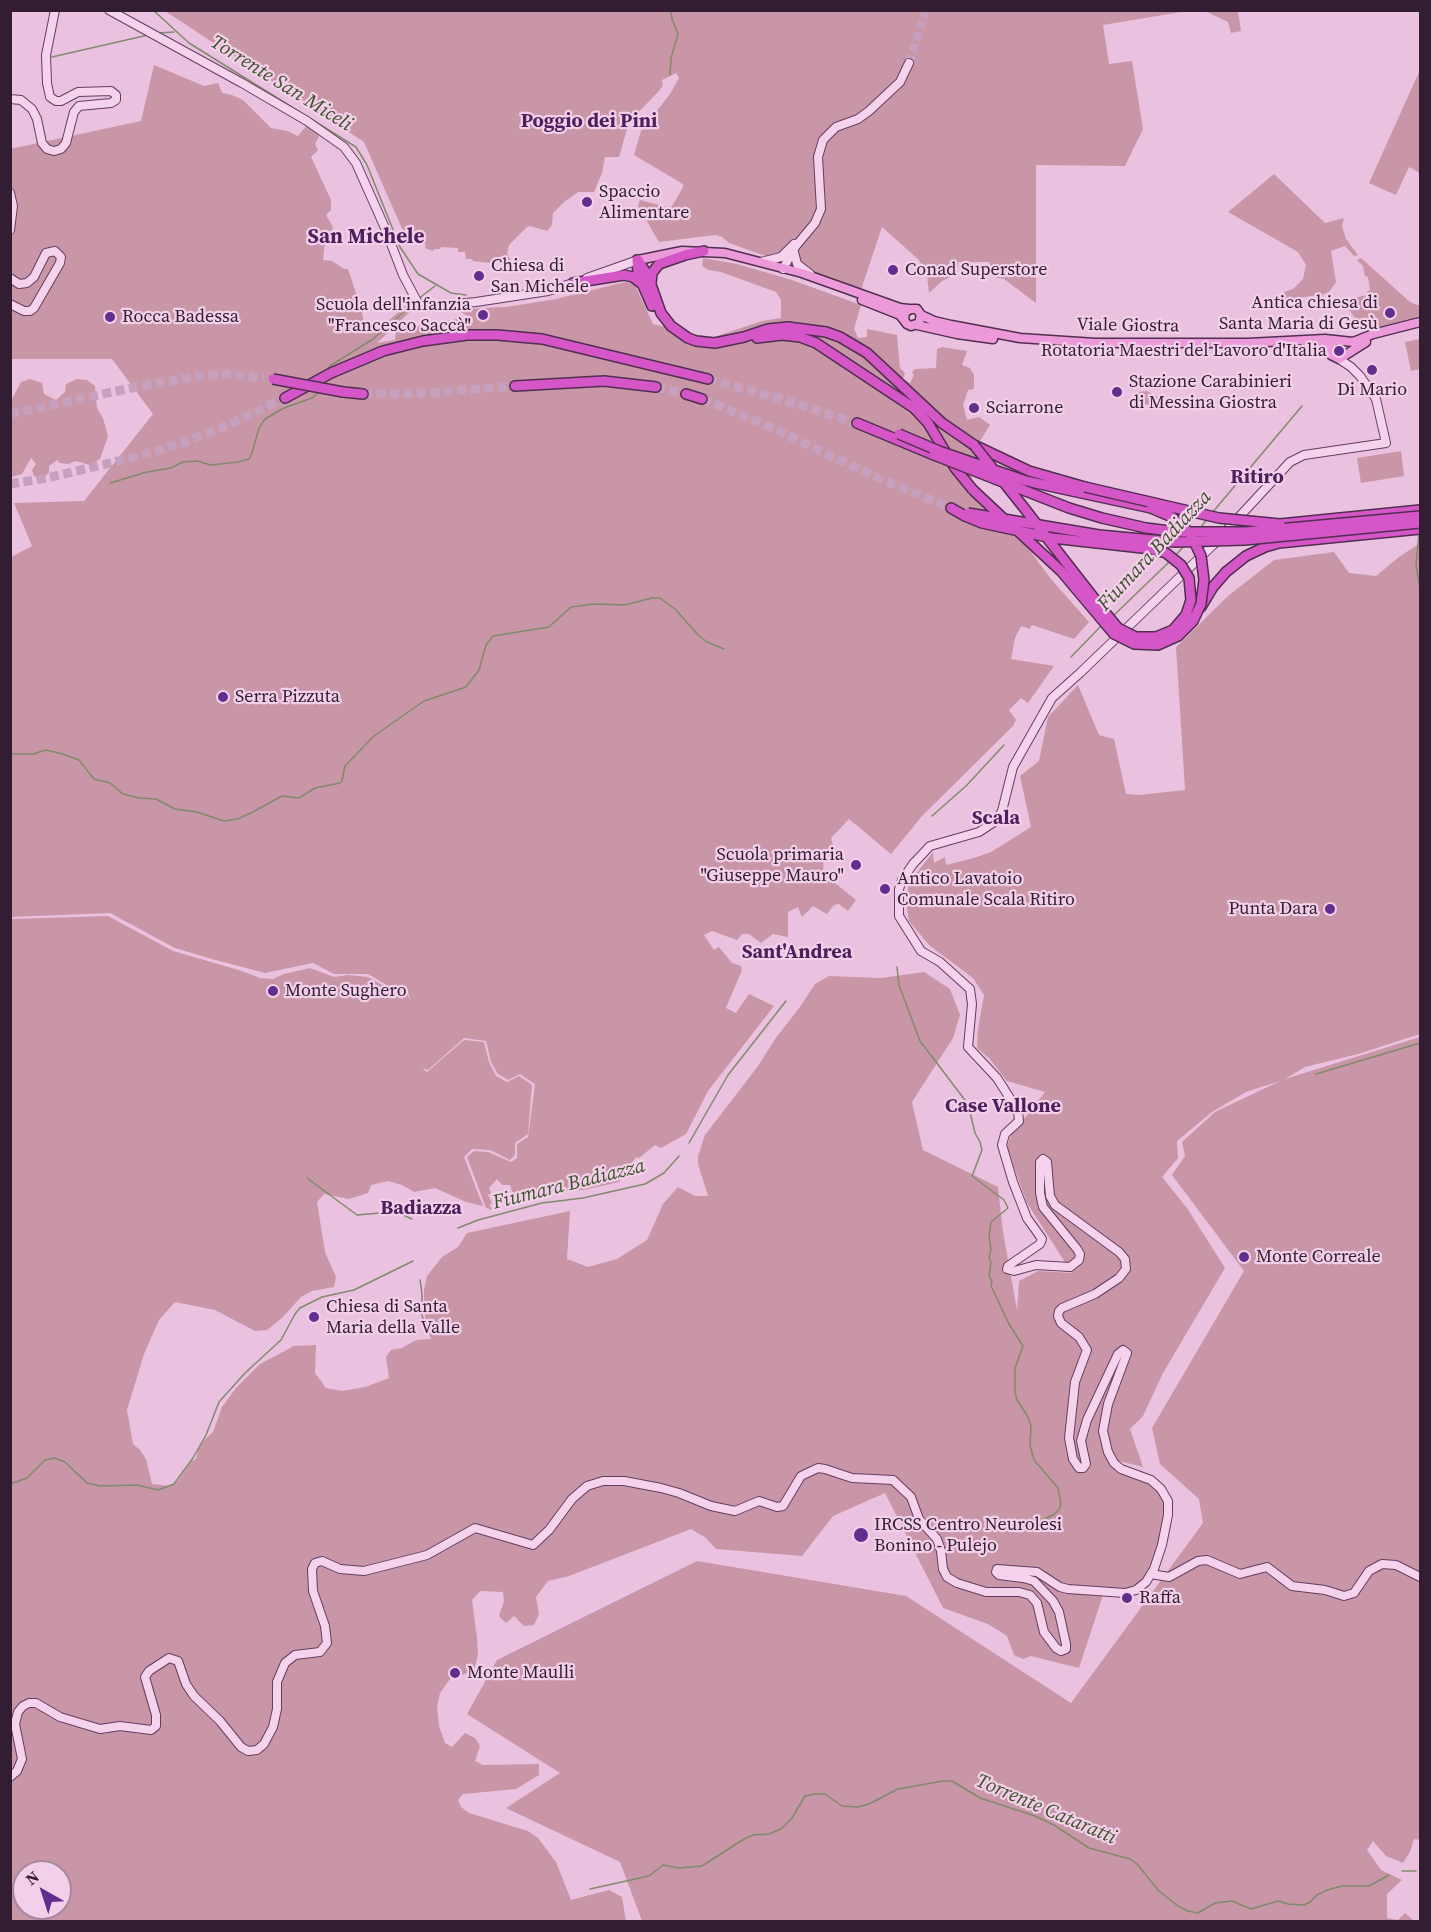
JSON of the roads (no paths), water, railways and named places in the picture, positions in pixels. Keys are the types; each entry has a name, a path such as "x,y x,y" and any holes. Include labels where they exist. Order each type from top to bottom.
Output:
{"highway":[{"path":"648,287 652,273 659,264 704,251"},
{"path":"638,260 659,321 678,339 691,345 714,349 729,347 768,329 788,327 814,329 840,337 867,353 942,423 974,446 1029,471 1060,481 1243,522 1280,524 1420,510"},
{"path":"573,283 624,275 637,279 648,287"},
{"path":"285,398 356,361 398,347 452,336 511,335 543,339 708,379"},
{"path":"745,340 770,335 795,336 816,343 914,408 931,426 959,473 973,490 1055,564 1107,628 1125,641 1145,646 1168,642 1186,630 1213,586 1226,572 1246,556 1265,547 1279,543 1420,529"},
{"path":"268,378 363,394"},
{"path":"515,386 604,381 656,387"},
{"path":"686,394 702,399"},
{"path":"860,424 883,430 934,455 1069,508 1102,518 1156,529 1206,533 1245,532 1420,516"},
{"path":"900,438 1026,481 1152,508 1172,517 1190,533 1201,556 1203,589 1197,614"},
{"path":"951,508 982,523 1043,536 1052,538 1151,549 1166,553 1181,565 1189,578 1191,600 1186,615 1173,630 1156,637 1136,637 1118,628 1057,550 1051,543 1045,535 974,446"},
{"path":"965,514 1099,534 1175,542 1245,540 1420,523"}],"main road":[{"path":"10,99 21,100 32,109 38,119 42,142 47,149 54,151 61,149 66,143 74,112 79,106 111,103 116,100 116,95 111,91 78,92 61,101 56,101 50,96 47,83 46,45 56,10"},
{"path":"109,10 242,83 307,121 344,147 356,163 386,229 403,276 416,300 428,307 548,291 638,260 671,253 704,251 725,253 802,273 900,308 917,309 921,320 917,325 909,325 900,315 799,278 783,269"},
{"path":"783,269 783,259 815,223 821,209 818,157 819,148 825,136 836,127 861,118 900,82 909,63"},
{"path":"10,193 13,206 10,230"},
{"path":"10,278 19,284 27,283 34,277 46,253 55,251 62,257 34,308 26,312 10,304"},
{"path":"759,262 777,259 790,252"},
{"path":"790,252 796,264 825,282"},
{"path":"904,320 905,312 909,309"},
{"name":"Viale Giostra","path":"921,315 951,326 1020,338 1051,341 1208,343 1326,339 1353,342 1420,321"},
{"name":"Viale Giostra","path":"917,325 1036,345 1208,348 1317,345 1330,348"},
{"path":"10,1777 17,1771 22,1759 15,1724 18,1712 23,1707 29,1703 36,1704 60,1717 98,1728 120,1726 151,1730 156,1726 156,1714 145,1677 149,1671 169,1658 178,1661 186,1684 194,1696 220,1721 241,1747 248,1751 257,1750 264,1744 274,1725 278,1682 283,1665 295,1655 320,1652 327,1643 325,1626 313,1591 312,1569 315,1563 322,1561 338,1568 355,1571 371,1569 430,1554 474,1528 533,1545 549,1530 572,1499 587,1486 603,1482 619,1480 661,1488 711,1506 735,1511 759,1501 777,1507 783,1506 801,1476 818,1468 852,1478 893,1480 908,1493 915,1503 921,1521 937,1539 943,1569 947,1577 957,1583 986,1592 1019,1592 1030,1595 1037,1603 1044,1632 1061,1652 1065,1650 1066,1644 1059,1612 1054,1603 1034,1581 999,1575 996,1573 997,1569 1035,1571 1066,1589 1120,1593 1138,1589 1151,1574 1165,1537 1169,1511 1168,1499 1159,1486 1149,1478 1116,1465 1108,1452 1103,1431 1108,1404 1126,1353 1123,1350 1118,1354 1083,1429 1081,1444 1086,1464 1083,1468 1079,1468 1073,1459 1069,1435 1075,1382 1087,1350 1083,1342 1061,1323 1058,1316 1062,1308 1095,1294 1119,1278 1126,1269 1125,1259 1055,1204 1050,1192 1047,1163 1043,1159 1040,1163 1042,1204 1048,1216 1077,1249 1080,1254 1079,1260 1072,1267 1036,1265 1014,1272 1008,1270 1008,1266 1040,1244 1042,1239 1027,1218 1002,1145 1005,1134 1018,1121 1018,1111 997,1078 968,1047 972,1004 970,989 940,962 921,951 899,916 899,894 902,880 916,860 932,844 968,836 997,820 1002,811 1013,767 1041,714 1053,697 1205,553 1292,460 1304,455 1386,443 1376,399 1351,367 1346,355 1347,347 1340,341 1330,348 1331,355 1346,355 1375,339 1420,327"},
{"path":"1151,1574 1169,1577 1198,1561 1207,1560 1240,1574 1267,1567 1292,1586 1325,1590 1344,1596 1354,1593 1369,1571 1382,1564 1396,1565 1420,1577"}],"waterway":[{"name":"Torrente San Miceli","path":"153,10 189,43 356,147 367,165 400,247 418,274 451,293 466,295"},
{"path":"670,75 671,58 678,34 671,10"},
{"path":"158,33 174,32"},
{"path":"52,57 148,35"},
{"path":"418,299 435,286"},
{"path":"326,370 373,339 415,302"},
{"path":"110,483 147,472 171,468 183,462 197,461 211,465 249,459 259,428 265,419 284,408 312,398 319,392"},
{"name":"Fiumara Badiazza","path":"1212,513 1302,406"},
{"name":"Fiumara Badiazza","path":"1201,527 1207,519"},
{"path":"1419,533 1416,565 1420,588"},
{"name":"Fiumara Badiazza","path":"1175,556 1184,546"},
{"name":"Fiumara Badiazza","path":"1112,617 1169,562"},
{"path":"10,754 33,754 46,750 63,754 79,760 94,779 110,783 123,794 156,799 175,809 197,812 224,821 251,813 282,796 299,798 315,788 340,783 345,766 374,736 424,701 466,687 479,670 486,645 493,636 549,627 571,607 594,604 625,605 660,598 675,609 698,635 707,642 724,649"},
{"name":"Fiumara Badiazza","path":"1071,657 1102,625"},
{"name":"Fiumara Badiazza","path":"932,816 966,786 1004,745"},
{"path":"897,967 899,985 920,1041 968,1104 982,1150 972,1176 1004,1200 1008,1208 991,1222 989,1276 992,1281 991,1286 1009,1324 1023,1346 1015,1368 1015,1393 1031,1426 1030,1445 1034,1460 1058,1488 1061,1504 1059,1510 1053,1515 1019,1531"},
{"name":"Fiumara Badiazza","path":"689,1143 728,1075 786,1001"},
{"path":"1316,1074 1420,1043"},
{"name":"Fiumara Badiazza","path":"458,1228 478,1220 542,1203 583,1198 645,1184 664,1173 679,1156"},
{"path":"307,1178 357,1215 391,1212 412,1219"},
{"name":"Fiumara Badiazza","path":"10,1484 27,1478 45,1460 54,1458 65,1462 87,1483 100,1486 137,1485 158,1490 174,1484 206,1435 219,1402 245,1373 281,1340 300,1308 322,1297 354,1290 413,1261"},
{"path":"420,1280 422,1316 428,1329"},
{"name":"Torrente Cataratti","path":"590,1889 649,1876 663,1865 679,1868 702,1866 744,1839 781,1829 792,1818 805,1796 825,1794 842,1806 858,1807 898,1789 943,1781 952,1781 980,1798 1035,1816 1054,1825 1089,1848 1130,1859 1137,1864 1159,1891 1188,1911 1198,1913 1215,1903 1232,1901 1251,1909 1278,1901 1304,1905 1327,1890 1342,1886 1369,1886 1389,1875"},
{"name":"Torrente Cataratti","path":"1402,1871 1416,1871"}],"tunnel":[{"path":"909,63 926,10"},
{"path":"10,414 197,376 223,374 264,378"},
{"path":"708,379 857,423"},
{"path":"363,394 430,393 515,386"},
{"path":"656,387 686,394"},
{"path":"10,484 47,478 127,459 182,443 226,426 285,398"},
{"path":"702,399 768,426 880,479 951,508"}],"place":[{"name":"Spaccio Alimentare","path":"587,202"},
{"name":"Conad Superstore","path":"893,270"},
{"name":"Chiesa di San Michele","path":"479,276"},
{"name":"Antica chiesa di Santa Maria di Gesù","path":"1390,313"},
{"name":"Scuola dell'infanzia \"Francesco Saccà\"","path":"483,315"},
{"name":"Rocca Badessa","path":"110,317"},
{"name":"Rotatoria Maestri del Lavoro d'Italia","path":"1339,351"},
{"name":"Di Mario","path":"1372,370"},
{"name":"Stazione Carabinieri di Messina Giostra","path":"1117,392"},
{"name":"Sciarrone","path":"974,408"},
{"name":"Serra Pizzuta","path":"223,697"},
{"name":"Scuola primaria \"Giuseppe Mauro\"","path":"856,865"},
{"name":"Antico Lavatoio Comunale Scala Ritiro","path":"885,889"},
{"name":"Punta Dara","path":"1330,909"},
{"name":"Monte Sughero","path":"273,991"},
{"name":"Monte Correale","path":"1244,1257"},
{"name":"Chiesa di Santa Maria della Valle","path":"314,1317"},
{"name":"IRCSS Centro Neurolesi Bonino - Pulejo","path":"861,1535"},
{"name":"Raffa","path":"1127,1598"},
{"name":"Monte Maulli","path":"455,1673"}],"district":[{"name":"Poggio dei Pini","path":"589,122"},
{"name":"San Michele","path":"366,238"},
{"name":"Ritiro","path":"1257,478"},
{"name":"Scala","path":"996,819"},
{"name":"Sant'Andrea","path":"797,953"},
{"name":"Case Vallone","path":"1003,1107"},
{"name":"Badiazza","path":"421,1209"}]}
